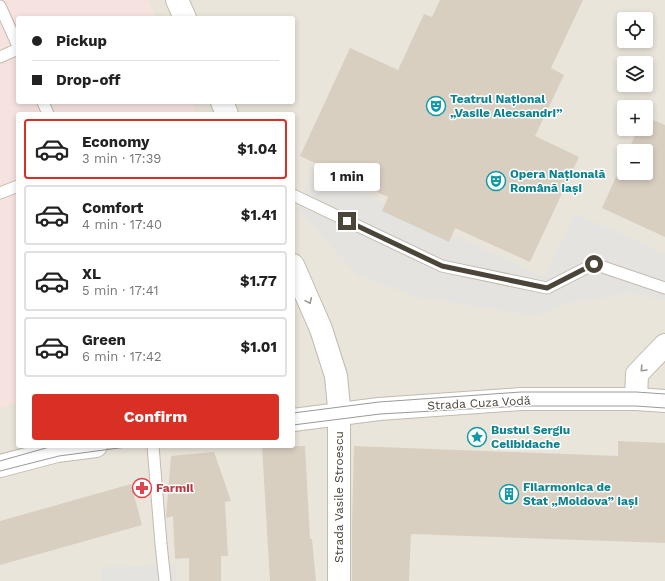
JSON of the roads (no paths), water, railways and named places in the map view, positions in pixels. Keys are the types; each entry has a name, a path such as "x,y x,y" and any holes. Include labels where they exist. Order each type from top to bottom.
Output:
{"street":[{"path":"178,0 184,16"},
{"name":"Strada Vasile Stroescu","path":"295,270 321,330 336,376 339,443 339,581"},
{"path":"636,399 637,374 665,345"},
{"name":"Strada Cuza Vodă","path":"295,420 379,409 521,399 636,399 665,401"},
{"path":"0,466 57,452 83,448"}],"lane":[{"path":"0,6 16,43"},
{"path":"0,57 16,49"},
{"path":"0,193 16,187"},
{"path":"295,196 442,266 547,288 594,264 665,288"},
{"path":"154,448 165,581"}],"tram line":[{"path":"295,413 379,402 521,392 636,392 665,394"},
{"path":"295,425 380,414 522,406 636,406 665,408"},
{"path":"0,461 46,448"},
{"path":"0,471 59,456 119,448"}],"place":[{"name":"Teatrul Național „Vasile Alecsandri”","path":"436,106"},
{"name":"Opera Națională Română Iași","path":"496,181"},
{"name":"Bustul Sergiu Celibidache","path":"477,437"},
{"name":"Farmil","path":"142,488"},
{"name":"Filarmonica de Stat „Moldova” Iași","path":"509,494"}]}
